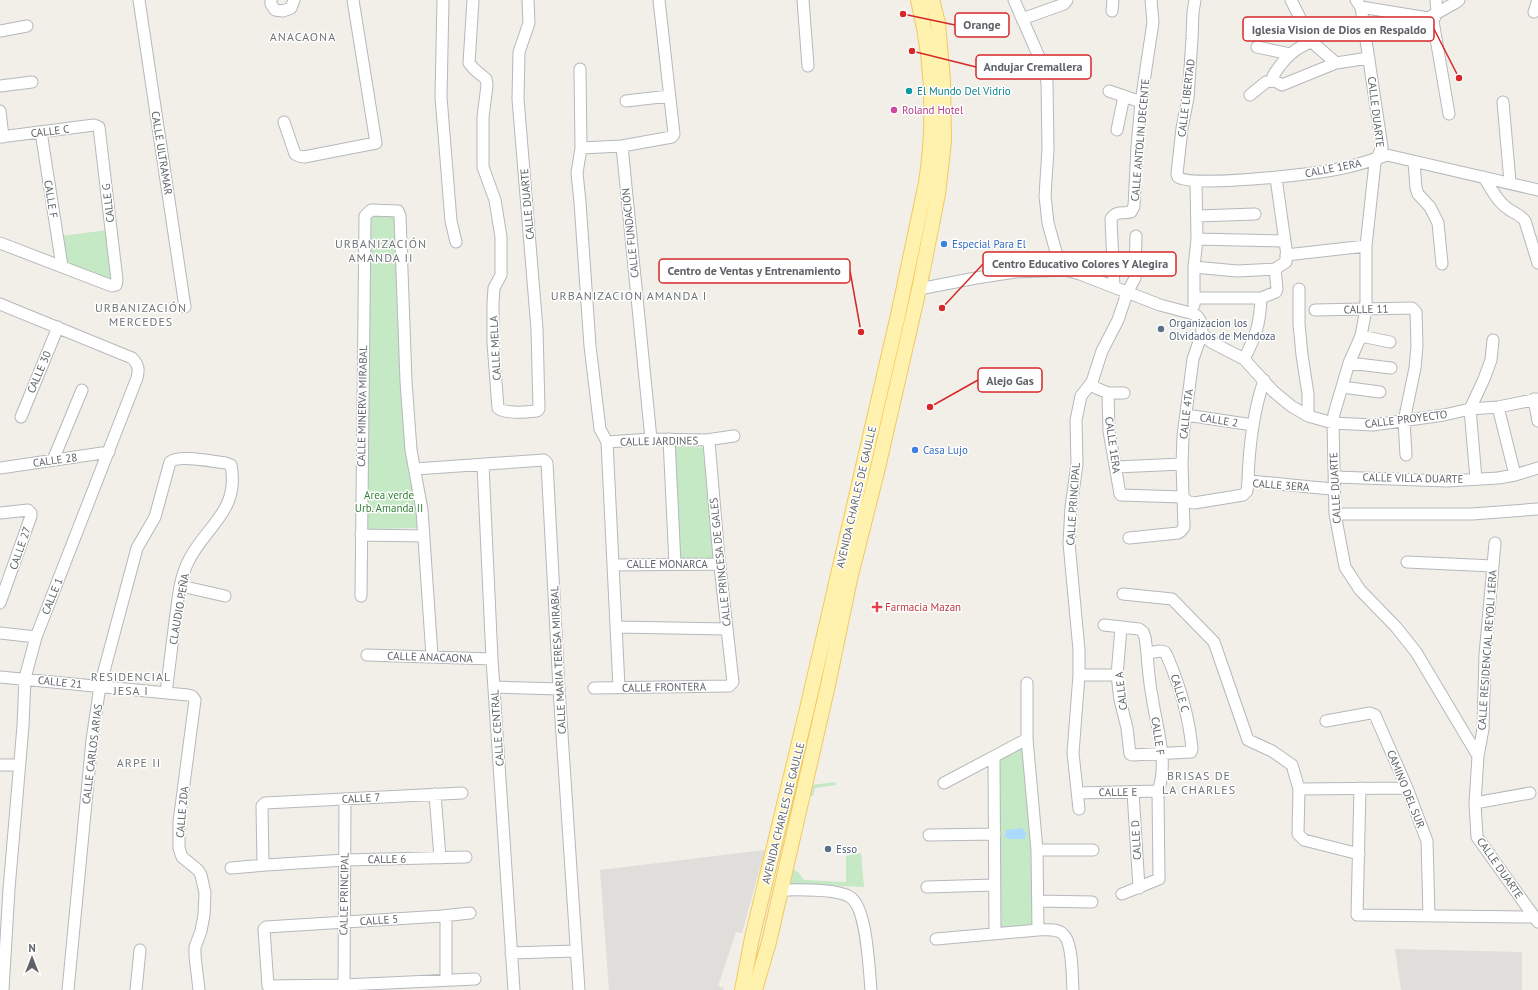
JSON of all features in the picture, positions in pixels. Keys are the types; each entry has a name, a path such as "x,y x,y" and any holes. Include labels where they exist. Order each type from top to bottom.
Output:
{"main road":[{"name":"AVENIDA CHARLES DE GAULLE","path":"755,990 769,942 826,693 850,579 877,472 919,289 917,262 928,171 931,117 928,60 918,0"},
{"name":"AVENIDA CHARLES DE GAULLE","path":"742,990 752,938 807,709 879,394 938,194 944,141 943,74 938,23 932,0"},
{"path":"879,394 894,396"},
{"path":"734,990 752,938"},
{"path":"761,990 769,942"}],"street":[{"name":"CALLE ULTRAMAR","path":"139,0 185,307"},
{"path":"271,0 271,4 275,10 283,11 290,8 294,0"},
{"path":"284,122 295,154 299,156 304,157 376,143 353,0"},
{"path":"443,0 440,97 451,221 456,242"},
{"name":"CALLE MELLA","path":"473,0 469,63 486,79 488,85 483,116 483,167 495,200 501,237 502,275 494,288 493,303 493,343 498,408"},
{"name":"CALLE DUARTE","path":"498,408 502,411 513,412 537,412 539,409 538,329 518,99 519,52 529,23 528,0"},
{"path":"580,148 622,146 672,137 674,134 659,0"},
{"path":"803,0 808,66"},
{"path":"1014,0 1043,66 1047,82 1048,149 1045,196 1048,223 1058,259 1066,270"},
{"path":"1022,19 1064,4 1067,0"},
{"name":"CALLE ANTOLIN DECENTE","path":"1114,287 1111,219 1114,214 1117,213 1132,212 1134,206 1137,147 1153,22 1151,0"},
{"name":"CALLE LIBERTAD","path":"1195,0 1192,12 1192,39 1188,98 1182,128 1177,174 1182,180 1196,181"},
{"path":"1291,0 1312,42 1336,63"},
{"path":"1436,0 1437,12 1433,21 1449,114"},
{"path":"1359,3 1428,18 1459,0"},
{"path":"1534,12 1538,0"},
{"name":"CALLE DUARTE","path":"1359,3 1369,58 1382,147 1375,163 1366,246 1366,309 1361,336 1349,363 1334,414 1334,514 1345,567 1360,590 1396,627 1416,652 1478,756 1475,803 1477,837 1536,920"},
{"path":"0,31 27,26"},
{"path":"1275,81 1273,76 1290,54 1300,47 1312,42"},
{"path":"1257,47 1290,54"},
{"path":"1250,95 1266,82 1275,81 1282,85 1336,63 1369,58"},
{"path":"580,69 580,148 577,174 590,346 600,429 607,442 619,687"},
{"path":"0,86 32,82"},
{"path":"1109,91 1142,102"},
{"path":"626,101 669,96"},
{"path":"1117,130 1124,96"},
{"path":"1503,102 1510,182"},
{"path":"0,111 2,137"},
{"name":"CALLE C","path":"2,137 94,125 99,127"},
{"name":"CALLE G","path":"62,266 112,286 116,284 117,280 99,127"},
{"name":"CALLE F","path":"41,132 62,266"},
{"name":"CALLE FUNDACIÓN","path":"622,146 651,439"},
{"name":"CALLE 1ERA","path":"1196,181 1276,178 1334,170 1387,155 1392,155 1414,162 1510,182 1538,190"},
{"path":"1414,162 1416,188 1418,194 1430,207 1438,223 1442,264"},
{"path":"1484,177 1496,196 1506,208 1521,216 1525,221 1538,263"},
{"path":"1194,266 1237,271 1275,269 1286,262 1285,241 1276,178"},
{"path":"1194,314 1194,266 1197,239 1196,181"},
{"name":"CALLE MINERVA MIRABAL","path":"361,596 365,216 371,210 398,211 400,216 405,369 411,450 415,469"},
{"path":"1197,216 1255,214"},
{"name":"CALLE PRINCIPAL","path":"1079,809 1073,753 1079,675 1079,650 1069,543 1071,507 1077,464 1076,420 1081,396 1092,382 1102,351 1118,320 1127,293 1136,273 1136,236"},
{"path":"1197,239 1285,241"},
{"path":"1,240 62,266"},
{"path":"1286,255 1366,246"},
{"path":"1194,298 1261,298 1276,292 1277,290 1275,269"},
{"path":"919,289 1016,272 1066,270 1160,305 1194,314 1201,322 1202,333"},
{"path":"1299,288 1299,324 1308,394 1308,416"},
{"path":"1244,359 1254,339 1260,316 1261,298"},
{"name":"CALLE 1","path":"0,304 132,358 137,363 139,368 137,378 109,452 36,637 26,678 19,766 4,888 3,990"},
{"name":"CALLE 11","path":"1315,310 1412,308 1416,312 1417,346 1415,368 1404,421"},
{"name":"CALLE 30","path":"21,417 58,327"},
{"name":"CALLE PROYECTO","path":"1202,333 1211,342 1244,359 1273,391 1291,406 1308,416 1333,423 1373,425 1444,415 1470,409 1498,407 1536,399"},
{"name":"CALLE 4TA","path":"1129,538 1178,533 1181,532 1184,527 1182,497 1183,436 1194,359 1202,333"},
{"path":"1361,336 1390,342"},
{"path":"1476,479 1470,409 1491,360 1493,340"},
{"path":"1349,363 1391,368"},
{"path":"1248,481 1249,448 1258,398 1264,380"},
{"path":"1092,382 1094,387 1108,393 1124,393"},
{"path":"1342,387 1380,392"},
{"path":"53,460 82,390"},
{"name":"CALLE 1ERA","path":"1108,393 1109,431 1120,494"},
{"path":"1536,399 1538,421"},
{"path":"1498,407 1515,475"},
{"name":"CALLE 2","path":"1186,415 1253,425"},
{"path":"1404,421 1406,455"},
{"name":"CALLE JARDINES","path":"607,442 651,439 708,441 734,436"},
{"path":"669,439 675,564"},
{"name":"CALLE PRINCESA DE GALES","path":"708,441 733,682"},
{"name":"CALLE 28","path":"0,468 109,452"},
{"name":"CLAUDIO PEÑA","path":"166,693 181,586 188,561 222,517 231,495 231,465 226,463 174,459"},
{"name":"CALLE CARLOS ARIAS","path":"68,990 92,740 100,686 137,548 155,516 170,462 174,459"},
{"name":"CALLE MARIA TERESA MIRABAL","path":"415,469 544,460 547,463 559,689 579,990"},
{"path":"1116,467 1182,464"},
{"name":"CALLE CENTRAL","path":"483,465 492,659 514,990"},
{"name":"CALLE VILLA DUARTE","path":"1335,477 1446,481 1498,478 1515,475 1538,468"},
{"path":"415,469 422,510 432,656"},
{"name":"CALLE 3ERA","path":"1120,494 1124,496 1182,497 1189,502 1194,503 1244,495 1247,491 1248,481 1334,489"},
{"path":"1334,514 1472,514 1538,509"},
{"name":"CALLE 27","path":"0,513 28,510 31,513 2,591 0,603"},
{"path":"361,535 424,536"},
{"name":"CALLE RESIDENCIAL REYOLI 1ERA","path":"1478,756 1483,729 1485,655 1495,543"},
{"path":"1407,562 1493,566"},
{"name":"CALLE MONARCA","path":"614,565 720,564"},
{"path":"181,586 225,596"},
{"path":"1123,594 1172,598 1214,642 1248,740 1272,750 1292,765 1299,789 1298,834 1304,840 1358,854"},
{"name":"CALLE F","path":"1104,625 1139,629 1143,632 1148,653 1151,695 1160,735 1162,753 1161,783 1158,791 1158,880 1139,888"},
{"path":"616,627 727,629"},
{"name":"CALLE A","path":"1121,628 1117,675 1120,700 1131,754 1162,753"},
{"path":"0,633 36,637"},
{"name":"CALLE C","path":"1148,653 1160,651 1165,652 1167,656 1178,681 1188,723 1192,749 1191,752 1162,753"},
{"name":"CALLE ANACAONA","path":"367,655 492,659"},
{"path":"1079,675 1117,675"},
{"name":"CALLE 21","path":"0,677 26,678 192,696"},
{"name":"CALLE FRONTERA","path":"594,688 729,686 733,682"},
{"path":"1027,683 1027,739 1037,850 1038,930"},
{"path":"495,687 559,689"},
{"name":"CALLE 2DA","path":"192,696 195,700 179,822 179,848 182,857 198,870 201,875 205,892 204,915 195,947 199,990"},
{"name":"CAMINO DEL SUR","path":"1326,720 1375,715 1408,788 1427,841 1429,916"},
{"path":"944,783 994,758 1027,739"},
{"path":"994,758 995,934"},
{"path":"0,765 19,766"},
{"path":"1360,788 1357,915 1536,920"},
{"path":"1299,789 1408,788"},
{"name":"CALLE E","path":"1078,793 1158,791"},
{"name":"CALLE D","path":"1133,792 1139,888"},
{"name":"CALLE 7","path":"264,864 262,806 266,803 462,793"},
{"path":"1475,803 1530,793"},
{"path":"435,794 440,858"},
{"name":"CALLE PRINCIPAL","path":"344,987 345,799"},
{"path":"929,835 995,834"},
{"path":"1037,850 1092,850"},
{"name":"CALLE 6","path":"231,868 264,864 345,860 466,857"},
{"path":"927,887 994,885"},
{"path":"1122,894 1139,888"},
{"path":"780,890 833,892 850,897 857,904 863,920 871,990"},
{"path":"1038,901 1092,902"},
{"name":"CALLE 5","path":"344,987 268,986 264,929 266,927 444,917 470,913"},
{"path":"444,917 446,979"},
{"path":"936,939 1038,930 1055,930 1064,934 1068,942 1073,990"},
{"path":"136,990 140,950"},
{"path":"511,953 576,951"},
{"path":"344,987 475,978"}],"shaded area":[{"path":"765,850 742,933 736,932 718,986 724,988 723,990 609,990 600,870"},
{"path":"1395,949 1522,952 1522,990 1401,990"}],"green space":[{"name":"Area verde Urb. Amanda II","path":"368,213 397,215 421,528 362,529"},
{"path":"108,230 114,281 67,263 61,236"},
{"path":"674,446 707,448 717,560 677,561"},
{"path":"1022,746 1032,830 1033,926 1003,929 1000,925 997,759"},
{"path":"835,782 836,785 815,788 813,796 810,796 812,785"},
{"path":"861,853 864,887 790,884 792,869 798,872 804,880 846,882 846,856"}],"water":[{"path":"1021,828 1026,832 1024,839 1010,839 1005,837 1006,830"}],"place":[{"name":"Orange","path":"903,14"},
{"name":"Andujar Cremallera","path":"912,51"},
{"name":"Iglesia Vision de Dios en Respaldo","path":"1459,78"},
{"name":"El Mundo Del Vidrio","path":"909,91"},
{"name":"Roland Hotel","path":"894,110"},
{"name":"Especial Para El","path":"944,244"},
{"name":"Centro Educativo Colores Y Alegira","path":"942,308"},
{"name":"Organizacion los Olvidados de Mendoza","path":"1161,329"},
{"name":"Centro de Ventas y Entrenamiento","path":"861,332"},
{"name":"Alejo Gas","path":"930,407"},
{"name":"Casa Lujo","path":"915,450"},
{"name":"Farmacia Mazan","path":"877,607"},
{"name":"Esso","path":"828,849"}],"district":[{"name":"ANACAONA","path":"303,36"},
{"name":"URBANIZACIÓN AMANDA II","path":"381,250"},
{"name":"URBANIZACION AMANDA I","path":"629,295"},
{"name":"URBANIZACIÓN MERCEDES","path":"141,314"},
{"name":"RESIDENCIAL JESA I","path":"131,683"},
{"name":"ARPE II","path":"139,762"},
{"name":"BRISAS DE LA CHARLES","path":"1199,782"}]}
